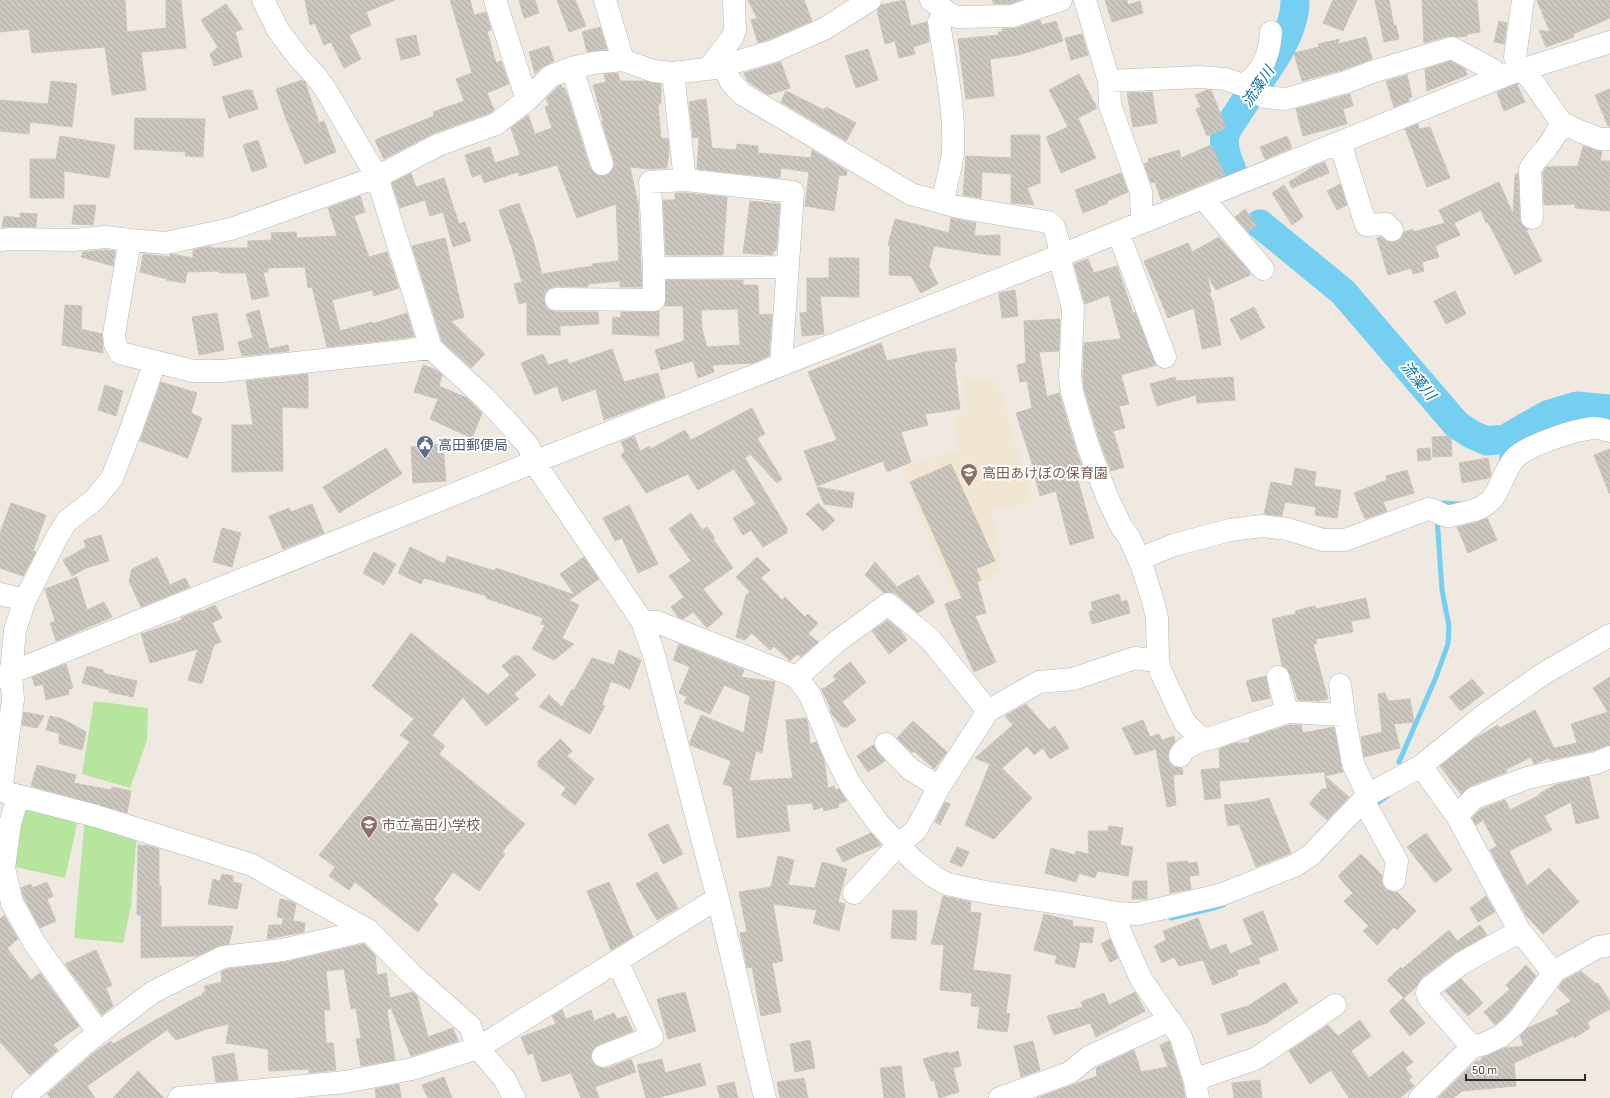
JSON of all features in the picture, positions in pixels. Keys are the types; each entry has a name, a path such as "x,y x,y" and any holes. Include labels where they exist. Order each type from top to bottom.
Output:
{"street":[{"path":"263,0 278,30 298,57 316,75 326,90 377,176 431,348 485,398 529,447 534,462 642,621 654,655 718,898 765,1098"},
{"path":"495,0 527,100"},
{"path":"605,0 623,60"},
{"path":"716,67 735,30 734,0"},
{"path":"0,240 10,238 73,240 106,237 166,243 231,229 377,176 438,145 496,124 527,100 551,76 572,68 592,63 623,60 653,71 673,73 716,67 774,51 824,29 870,0"},
{"path":"944,202 944,194 953,153 953,141 951,100 939,22 940,6 957,17 1012,16 1061,0"},
{"path":"1085,0 1108,81 1110,105 1141,192 1142,222"},
{"path":"1523,0 1515,57 1521,70 1530,78 1561,122 1600,139 1610,139"},
{"path":"1251,89 1250,81 1268,56 1271,32"},
{"path":"6,675 534,462 1059,256 1500,78 1610,42"},
{"path":"1108,81 1200,77 1225,80 1251,89 1270,98 1286,99 1346,82 1372,72 1452,48 1493,70 1500,78"},
{"path":"716,67 742,94 911,194 958,207 1048,222 1054,227 1060,244 1059,256 1073,308 1070,377 1072,392 1088,446 1107,497 1121,526 1129,537 1156,610 1158,661 1160,670 1181,717 1189,728 1201,738 1209,739 1287,712 1344,715"},
{"path":"572,68 602,164"},
{"path":"673,73 685,180"},
{"path":"1532,218 1530,169 1550,144 1561,122"},
{"path":"1340,143 1366,225 1386,224 1392,230"},
{"path":"556,299 654,300 650,182 685,180 793,192 782,364"},
{"path":"1204,198 1263,269"},
{"path":"1118,232 1165,357"},
{"path":"130,240 114,334 115,344 120,353 193,371 222,371 431,348"},
{"path":"654,268 788,267"},
{"path":"155,362 132,429 112,478 94,500 67,522 57,537 25,600 15,630 6,675 13,699 2,784 7,793 96,816 252,865 368,930 412,975 470,1026 478,1048 505,1080 514,1098"},
{"path":"1138,559 1174,545 1230,530 1262,526 1287,529 1323,540 1345,540 1428,509 1447,516 1475,510 1486,504 1496,495 1509,467 1516,457 1539,444 1578,431 1596,428 1610,431"},
{"path":"0,594 25,600"},
{"path":"797,678 835,643 888,604 930,639 988,711"},
{"path":"642,621 657,622 797,678 810,695 835,756 850,784 878,823 914,860 933,876 947,884 990,893 1117,913 1138,914 1220,895 1294,866 1311,855 1367,803 1421,766 1484,716 1543,674 1610,634"},
{"path":"854,893 899,844 916,830 939,787 988,711 1039,682 1073,679 1135,658 1158,661"},
{"path":"1278,677 1287,712"},
{"path":"1340,685 1353,764 1367,803 1397,860 1394,880"},
{"path":"1180,756 1184,748 1205,738"},
{"path":"886,744 910,769 939,787"},
{"path":"1457,816 1474,798 1527,778 1596,763 1610,757"},
{"path":"1421,766 1457,816 1520,931 1548,966 1555,971"},
{"path":"18,796 10,824 4,868 12,903 35,944 98,1033"},
{"path":"179,1098 345,1082 412,1069 478,1048 718,898"},
{"path":"1117,913 1117,921 1121,934 1141,979 1181,1037 1196,1090"},
{"path":"23,1098 83,1045 153,992 223,957 283,950 368,930"},
{"path":"1472,1047 1429,998 1427,993 1430,987 1462,963 1520,931"},
{"path":"1420,1098 1472,1047 1484,1044 1501,1036 1517,1022 1555,971 1598,947 1610,945"},
{"path":"603,1056 652,1037 617,961"},
{"path":"1196,1090 1205,1076 1255,1059 1335,1005"},
{"path":"1000,1098 1069,1072 1089,1057 1170,1020"}],"shaded area":[{"name":"高田あけぼの保育園","path":"963,377 998,382 1032,501 992,511 1002,569 977,587 955,596 904,474 904,466 959,450 954,417 968,411"}],"green space":[{"path":"94,701 148,708 147,740 130,788 82,774"},
{"path":"22,800 79,815 65,878 15,867"},
{"path":"85,817 137,832 131,906 123,943 74,938"}],"building":[{"path":"0,0 125,0 127,32 166,28 166,0 181,0 186,48 141,52 146,90 112,95 105,47 32,53 29,29 0,32"},
{"path":"305,0 395,0 366,12 371,25 349,35 361,59 344,68 331,42 324,45 315,23 310,25"},
{"path":"450,0 470,0 474,15 486,12 491,30 487,31 496,63 501,61 509,84 487,93 494,110 490,113 434,133 384,159 375,140 434,116 433,112 464,101 456,79 472,73"},
{"path":"519,0 535,0 539,13 524,18"},
{"path":"557,0 575,0 586,26 569,32"},
{"path":"748,0 804,0 812,21 758,43 751,20 757,18"},
{"path":"905,0 911,26 927,22 929,42 913,47 915,54 899,58 895,41 885,44 877,10 881,5"},
{"path":"992,0 1021,0 1010,4 994,4"},
{"path":"1105,0 1127,0 1128,5 1140,1 1143,13 1112,22"},
{"path":"1333,0 1357,0 1343,31 1323,23"},
{"path":"1375,0 1389,0 1394,26 1396,25 1399,39 1384,42"},
{"path":"1422,0 1477,0 1480,32 1467,34 1467,36 1448,36 1424,43"},
{"path":"1537,0 1610,0 1610,18 1573,34 1574,37 1546,47 1539,30 1550,32"},
{"path":"226,4 243,29 235,32 242,57 214,66 210,54 218,47 201,20"},
{"path":"1040,20 1042,25 1056,21 1063,41 1019,55 990,59 994,96 966,99 958,39 999,35 998,32 1003,32 1002,29 1016,28"},
{"path":"1499,21 1507,23 1504,44 1494,42"},
{"path":"600,27 607,49 587,52 582,32"},
{"path":"1082,34 1088,55 1071,60 1065,38"},
{"path":"416,35 420,55 401,60 396,39"},
{"path":"1366,37 1372,59 1342,70 1302,81 1294,53 1319,47 1318,44 1340,39 1337,44"},
{"path":"549,46 554,61 542,67 535,74 529,52"},
{"path":"868,49 878,80 856,88 845,56"},
{"path":"1451,61 1465,69 1467,75 1427,91 1425,69"},
{"path":"781,62 790,88 768,95 747,81 744,73"},
{"path":"618,73 620,81 645,81 661,84 661,104 658,104 661,138 668,139 669,151 667,168 651,169 630,167 638,204 642,287 620,287 620,281 588,284 588,287 556,286 550,288 545,292 544,298 545,305 549,310 556,312 598,312 599,324 560,326 560,335 527,335 527,302 519,304 514,284 522,282 499,210 519,203 534,243 542,274 593,266 592,264 619,261 616,204 577,218 557,165 519,176 518,172 484,183 481,174 472,177 465,155 490,147 495,163 520,155 511,128 528,115 535,134 552,128 545,107 549,105 546,99 561,85 568,97 590,168 599,176 606,176 611,172 614,166 614,161 593,85 606,82 604,74"},
{"path":"1079,74 1097,108 1078,118 1096,158 1061,173 1046,137 1068,127 1049,90"},
{"path":"1407,75 1412,97 1408,98 1409,101 1394,107 1386,81"},
{"path":"302,80 305,82 319,123 324,121 336,152 305,164 286,119 276,89"},
{"path":"51,81 77,84 72,127 30,122 29,134 0,131 0,100 48,104"},
{"path":"1517,84 1525,102 1504,111 1497,92"},
{"path":"1610,89 1610,126 1608,126 1595,95"},
{"path":"252,90 258,109 229,118 222,97"},
{"path":"1211,90 1226,128 1207,136 1196,109 1201,107 1195,95"},
{"path":"786,91 824,110 826,107 856,123 846,141 781,102"},
{"path":"1152,92 1157,123 1133,127 1127,93"},
{"path":"1350,94 1353,106 1343,109 1347,124 1303,136 1296,109"},
{"path":"706,99 712,148 736,150 737,144 758,146 758,153 811,158 812,150 847,171 846,176 839,175 834,211 805,206 809,172 781,168 780,178 697,169 699,137 693,138 689,102"},
{"path":"135,118 205,119 203,157 185,156 186,152 134,149"},
{"path":"1418,124 1419,129 1430,127 1450,178 1427,187 1405,129"},
{"path":"1011,135 1040,135 1040,183 1027,188 1034,205 1011,203 1011,174 982,172 981,198 963,195 966,156 1011,158"},
{"path":"60,136 115,145 109,178 64,171 64,198 30,198 30,159 56,159"},
{"path":"1287,136 1292,148 1265,159 1260,147"},
{"path":"258,140 267,167 252,172 243,145"},
{"path":"1211,145 1225,175 1161,200 1155,182 1151,183 1144,164 1149,162 1148,159 1179,150 1181,158"},
{"path":"1583,146 1602,152 1600,161 1610,161 1610,211 1575,208 1575,204 1544,205 1543,173 1546,167 1578,166"},
{"path":"1325,162 1329,173 1292,188 1289,182 1314,166"},
{"path":"411,173 416,187 444,178 459,224 465,222 471,241 453,247 443,212 430,216 425,200 400,208 392,183"},
{"path":"1121,173 1128,192 1107,201 1108,203 1083,213 1075,190"},
{"path":"1518,173 1520,219 1522,225 1528,230 1526,230 1542,261 1515,275 1488,222 1486,223 1481,210 1454,223 1460,235 1435,246 1439,257 1422,262 1424,271 1413,274 1411,268 1388,275 1377,238 1381,237 1388,242 1395,242 1401,239 1404,232 1413,229 1413,232 1445,223 1439,210 1499,182 1513,214 1515,175"},
{"path":"1340,184 1347,205 1337,210 1327,191"},
{"path":"1284,185 1303,217 1292,225 1272,193"},
{"path":"675,193 727,197 723,255 666,255 663,200 675,200"},
{"path":"360,196 365,212 354,216 369,257 387,252 399,288 374,296 372,290 332,300 340,331 372,322 372,324 407,313 414,337 327,347 312,287 308,288 305,267 268,268 268,272 263,272 269,296 252,300 246,273 219,273 219,271 187,272 185,283 166,280 167,279 140,272 143,254 170,257 172,254 193,258 193,250 211,246 211,248 248,248 248,241 272,240 271,233 296,232 297,238 337,236 328,208"},
{"path":"750,201 780,204 776,251 773,251 773,255 743,253"},
{"path":"74,205 96,205 93,225 72,224"},
{"path":"1245,209 1257,225 1248,232 1235,217"},
{"path":"20,213 37,214 36,227 2,227 4,216 20,218"},
{"path":"951,218 976,223 974,236 1000,235 1000,255 991,255 934,246 929,266 938,284 921,293 911,276 889,275 890,246 888,245 895,219 949,233"},
{"path":"1219,237 1249,271 1250,275 1216,290 1207,275 1211,292 1209,293 1213,302 1221,345 1202,349 1194,308 1168,318 1144,261 1188,243 1192,252"},
{"path":"445,238 464,317 451,321 485,354 471,368 442,341 412,246"},
{"path":"106,250 115,251 113,266 81,257 83,252"},
{"path":"829,258 859,258 859,297 820,296 824,334 802,336 800,313 807,312 807,278 829,278"},
{"path":"1088,259 1094,273 1117,266 1133,313 1135,312 1156,365 1121,375 1129,404 1119,406 1125,428 1113,431 1124,467 1111,471 1100,442 1084,389 1084,343 1121,339 1109,295 1085,304 1074,264"},
{"path":"666,280 743,280 743,285 758,285 759,315 772,314 769,356 753,363 712,365 714,372 698,378 693,361 661,370 655,350 684,341 683,306 665,306","holes":["738,309 740,345 707,347 702,329 701,310"]},
{"path":"1015,290 1018,316 1002,318 999,293"},
{"path":"1455,291 1466,314 1446,324 1434,301"},
{"path":"65,305 82,306 81,329 102,334 103,353 62,345"},
{"path":"1254,307 1265,328 1241,340 1230,319"},
{"path":"259,310 269,349 288,345 289,351 242,356 238,342 253,338 246,314"},
{"path":"659,311 659,336 612,334 613,317 621,318 621,312"},
{"path":"217,313 224,350 199,355 192,317"},
{"path":"1060,319 1059,351 1039,352 1047,397 1059,393 1085,475 1077,477 1094,538 1070,545 1056,491 1040,496 1031,460 1016,413 1032,408 1027,381 1020,382 1017,365 1026,363 1024,321"},
{"path":"881,343 887,361 925,352 955,348 957,362 954,362 960,409 925,414 928,425 901,432 911,462 887,472 883,461 817,486 804,451 837,440 808,372"},
{"path":"612,349 624,382 658,373 665,397 604,420 596,389 562,401 557,386 535,395 521,363 543,354 548,365 567,359 569,364"},
{"path":"423,365 436,370 442,375 439,386 467,398 482,413 472,438 430,419 438,399 414,392"},
{"path":"308,374 308,408 282,407 283,471 232,472 232,425 253,425 246,381"},
{"path":"1175,377 1176,381 1233,377 1235,400 1197,403 1196,395 1157,406 1150,384"},
{"path":"161,382 197,393 191,413 202,418 188,458 140,441"},
{"path":"105,385 123,391 116,416 98,410"},
{"path":"752,408 765,434 757,438 782,479 777,483 750,454 745,458 787,528 787,533 763,547 751,530 743,535 733,518 756,504 734,469 698,490 688,474 646,493 621,455 625,451 621,442 634,436 640,451 650,446 651,449 685,430 691,440"},
{"path":"1451,436 1452,456 1433,457 1432,437"},
{"path":"443,444 446,481 413,483 411,447"},
{"path":"386,448 402,474 339,513 323,487"},
{"path":"1430,448 1431,460 1418,461 1417,449"},
{"path":"1610,449 1610,493 1609,493 1594,455"},
{"path":"1488,458 1491,475 1489,478 1462,483 1459,463"},
{"path":"951,464 995,561 976,569 981,580 977,582 986,613 975,616 996,662 974,672 945,604 962,598 910,482"},
{"path":"1295,468 1316,472 1314,486 1341,490 1337,518 1315,515 1316,507 1285,502 1282,516 1264,514 1271,482 1292,486"},
{"path":"1407,470 1414,493 1383,502 1387,511 1365,519 1354,493 1387,480 1386,476"},
{"path":"817,487 854,493 852,508 824,504"},
{"path":"11,503 46,515 33,551 36,552 23,576 0,568 0,533"},
{"path":"818,503 835,520 823,531 806,514"},
{"path":"312,504 324,533 283,549 269,516 289,508 291,512"},
{"path":"629,505 658,564 638,573 622,538 615,541 603,518"},
{"path":"691,513 702,530 707,527 715,538 713,539 733,568 703,589 723,614 707,628 693,612 683,619 678,617 671,607 684,597 669,576 691,561 669,529"},
{"path":"1487,518 1497,540 1468,553 1457,527 1478,522"},
{"path":"222,528 241,533 232,567 213,562"},
{"path":"101,535 109,561 86,568 72,576 63,560 86,547 84,540"},
{"path":"410,547 445,564 447,556 495,571 496,568 575,595 560,574 584,557 599,579 569,600 579,605 562,638 574,644 554,660 532,649 545,625 541,624 543,618 486,598 487,596 424,578 421,584 398,573"},
{"path":"374,552 396,564 384,585 363,573"},
{"path":"157,557 170,585 185,578 190,587 141,607 129,581 132,569"},
{"path":"757,557 770,570 761,578 782,600 785,597 805,617 808,614 818,623 808,634 818,642 801,657 797,654 790,661 774,646 770,650 752,633 745,640 736,637 746,595 750,592 736,577"},
{"path":"875,562 897,587 918,575 935,602 918,613 896,594 891,592 884,593 865,575"},
{"path":"77,577 87,610 104,602 112,617 56,641 50,623 55,621 45,589"},
{"path":"1119,594 1121,602 1127,600 1130,613 1092,624 1089,612 1093,610 1091,602"},
{"path":"1366,598 1370,618 1351,621 1353,632 1316,639 1317,644 1313,644 1328,699 1318,701 1298,700 1290,674 1282,665 1272,619 1296,614 1295,611 1315,606 1316,609"},
{"path":"215,605 222,618 212,623 221,642 214,645 202,684 188,680 198,649 150,663 141,634 182,620 181,618"},
{"path":"888,620 900,630 907,640 889,654 872,631"},
{"path":"411,633 488,695 510,675 502,666 514,656 519,656 536,675 514,694 519,699 486,726 463,697 432,735 445,746 439,754 525,824 502,852 505,854 479,891 453,872 433,900 438,904 418,932 355,882 349,890 329,876 335,867 319,855 410,742 400,735 414,719 372,686"},
{"path":"679,644 744,670 741,677 775,682 762,753 756,751 749,781 793,778 786,720 806,718 810,744 816,742 824,760 828,788 834,786 835,790 839,789 847,801 838,804 839,807 824,811 823,807 814,810 812,803 786,805 790,831 737,838 732,787 723,784 731,761 690,745 690,742 701,715 744,733 750,696 724,685 710,714 684,703 687,697 679,693 690,667 673,660"},
{"path":"619,650 641,660 630,689 611,681 602,705 605,706 590,734 539,707 549,695 562,707 572,689 574,690 592,658 614,665"},
{"path":"850,662 866,682 842,702 856,720 847,727 842,727 831,713 830,707 821,688 823,689 836,680 833,676"},
{"path":"66,664 73,688 68,690 69,694 46,700 43,684 35,686 32,677"},
{"path":"87,666 103,670 103,673 137,681 133,697 109,692 109,690 82,683"},
{"path":"1266,676 1270,698 1252,702 1246,681"},
{"path":"1610,677 1610,745 1592,751 1550,760 1549,758 1534,764 1531,757 1505,770 1507,772 1470,786 1461,794 1440,766 1474,739 1498,725 1500,728 1535,710 1554,748 1577,743 1571,724 1608,712 1593,688"},
{"path":"1472,679 1484,693 1461,711 1449,697"},
{"path":"1385,693 1388,701 1410,699 1414,722 1394,724 1400,748 1364,757 1361,737 1382,732 1378,694"},
{"path":"1026,704 1049,730 1055,726 1069,748 1050,759 1043,748 1034,755 1027,746 1002,768 1032,798 994,839 965,825 990,764 975,758 1013,725 1005,716"},
{"path":"24,712 44,716 37,728 22,725"},
{"path":"50,716 63,719 86,732 82,750 59,743 59,733 46,730"},
{"path":"1143,720 1150,737 1159,734 1162,740 1174,736 1175,741 1169,750 1169,762 1174,767 1182,768 1183,774 1173,775 1176,805 1167,807 1156,749 1135,755 1122,728"},
{"path":"913,721 947,752 934,769 914,751 912,753 897,738"},
{"path":"1289,725 1301,725 1303,733 1334,727 1343,772 1325,776 1325,772 1262,777 1260,775 1261,777 1219,781 1221,798 1205,800 1201,770 1220,768 1219,749 1234,743 1250,743 1249,738"},
{"path":"560,739 572,751 567,756 594,779 575,805 561,795 566,788 538,766 538,761"},
{"path":"873,745 885,761 868,772 857,756"},
{"path":"37,765 76,775 74,783 111,790 112,787 131,791 127,813 31,786"},
{"path":"1325,776 1349,797 1327,820 1309,804 1322,789 1327,789"},
{"path":"1589,777 1599,818 1576,824 1571,802 1544,816 1552,830 1509,851 1527,886 1549,868 1579,902 1543,934 1525,914 1490,850 1497,846 1483,820 1476,825 1472,818 1481,809 1505,800 1510,810 1540,795 1539,794 1555,785"},
{"path":"1269,798 1291,853 1256,867 1239,824 1228,826 1224,805 1253,802"},
{"path":"945,802 950,804 940,825 935,822"},
{"path":"668,824 683,854 663,864 648,834"},
{"path":"1109,826 1123,828 1120,845 1133,847 1128,876 1097,871 1095,878 1079,873 1076,882 1045,873 1051,848 1075,855 1076,851 1089,854 1088,831 1108,831"},
{"path":"871,833 881,845 843,862 836,849"},
{"path":"1426,833 1452,870 1435,883 1407,847"},
{"path":"138,845 159,849 161,927 233,926 229,944 218,946 197,956 141,958 141,915 137,915"},
{"path":"957,847 969,852 962,867 950,862"},
{"path":"1361,854 1382,875 1382,884 1386,889 1392,892 1397,892 1416,911 1397,930 1394,927 1377,945 1363,931 1369,926 1344,901 1353,893 1338,876"},
{"path":"778,856 794,860 788,885 815,888 822,862 847,869 838,902 845,904 839,931 813,923 817,910 773,904 783,961 772,963 781,1012 761,1016 752,967 747,968 740,933 747,932 739,892 771,887"},
{"path":"1187,861 1188,863 1197,862 1199,875 1189,876 1191,889 1170,893 1167,863"},
{"path":"657,872 678,908 657,920 636,884"},
{"path":"222,874 233,876 233,882 242,884 237,909 208,904 213,879 220,881"},
{"path":"1133,881 1147,881 1147,899 1132,899"},
{"path":"47,882 53,896 47,899 56,921 40,928 24,898 21,888 31,884 32,888"},
{"path":"609,882 633,937 611,950 587,891"},
{"path":"943,896 971,902 970,912 981,913 973,970 1011,975 1006,1013 1010,1014 1007,1032 977,1028 980,1007 971,1006 972,993 940,990 944,945 931,944"},
{"path":"1486,896 1495,912 1478,922 1470,908"},
{"path":"280,899 296,904 293,920 277,917"},
{"path":"893,910 917,911 916,940 891,938"},
{"path":"1263,911 1278,950 1258,958 1260,963 1236,970 1238,975 1213,985 1203,960 1179,966 1174,957 1162,963 1154,946 1166,940 1163,931 1198,918 1210,950 1226,944 1230,954 1253,944 1243,919"},
{"path":"1044,914 1073,921 1072,926 1094,928 1092,943 1080,942 1075,968 1055,963 1057,956 1034,950"},
{"path":"4,915 18,939 7,948 31,980 40,973 79,1026 53,1045 58,1050 30,1075 0,1042 0,919"},
{"path":"283,919 305,923 304,932 267,939 269,925 282,925"},
{"path":"1480,925 1487,935 1455,953 1422,977 1416,987 1404,998 1387,980 1401,967 1402,969 1449,930 1457,941"},
{"path":"1110,939 1118,958 1110,962 1101,944"},
{"path":"364,944 375,955 377,975 386,973 390,998 413,992 417,996 428,1037 453,1028 458,1041 411,1056 391,1008 387,1010 395,1060 361,1066 356,1039 361,1038 356,1008 351,1009 344,969 326,971 330,1010 324,1010 326,1043 333,1043 336,1070 309,1073 309,1069 269,1071 268,1049 226,1043 229,1024 207,1029 176,1040 167,1030 87,1086 95,1098 51,1098 47,1094 91,1055 111,1041 113,1044 193,999 203,995 202,993 206,991 204,986 222,982 221,972 227,969 286,962"},
{"path":"96,950 112,985 106,988 113,1006 102,1015 65,964"},
{"path":"1526,965 1536,976 1508,1013 1495,1025 1484,1012 1510,989 1506,985"},
{"path":"1581,971 1596,984 1598,983 1610,1002 1610,1009 1587,1022 1590,1028 1574,1038 1573,1036 1514,1063 1516,1086 1462,1091 1453,1098 1438,1098 1476,1061 1481,1061 1481,1058 1505,1048 1524,1046 1520,1036 1528,1028 1559,1014 1556,1010 1571,1001 1558,988 1563,981"},
{"path":"1461,979 1483,1003 1468,1016 1445,991"},
{"path":"1285,982 1298,1002 1267,1023 1228,1035 1221,1014 1248,1006"},
{"path":"685,992 696,1031 668,1039 657,999"},
{"path":"1135,992 1145,1011 1096,1037 1090,1023 1054,1035 1047,1016 1083,1007 1081,1002 1104,993 1109,1005"},
{"path":"1403,998 1425,1023 1410,1036 1389,1011"},
{"path":"562,1010 566,1019 591,1010 594,1021 614,1013 617,1019 626,1016 633,1031 598,1045 594,1048 591,1054 591,1060 595,1065 601,1068 608,1068 631,1059 636,1072 595,1087 599,1098 581,1098 571,1073 542,1082 533,1053 528,1055 521,1037 556,1024 552,1016"},
{"path":"1360,1020 1371,1036 1351,1051 1369,1078 1403,1051 1413,1062 1405,1068 1412,1077 1409,1080 1414,1086 1400,1098 1349,1098 1331,1070 1310,1084 1289,1051 1328,1025 1338,1036"},
{"path":"810,1040 815,1068 795,1072 790,1044"},
{"path":"1033,1041 1040,1070 1021,1077 1014,1046"},
{"path":"1169,1041 1183,1085 1185,1098 1037,1098 1097,1076 1096,1068 1134,1050 1141,1072 1168,1067 1160,1045"},
{"path":"958,1051 961,1066 953,1068 959,1092 939,1098 934,1080 931,1081 923,1059 948,1052 949,1054"},
{"path":"234,1053 238,1080 216,1082 212,1057"},
{"path":"662,1059 665,1073 700,1063 706,1085 657,1098 646,1098 637,1065"},
{"path":"901,1066 905,1098 884,1098 880,1068"},
{"path":"138,1071 164,1098 113,1098"},
{"path":"444,1077 452,1098 428,1098 422,1085"},
{"path":"804,1078 808,1098 780,1098 777,1082"},
{"path":"1260,1080 1262,1098 1234,1098 1232,1083"},
{"path":"734,1082 738,1098 720,1098 717,1086"},
{"path":"399,1084 401,1098 376,1098 375,1089"}],"waterway":[{"name":"流藻川","path":"1232,170 1225,149 1226,132 1283,44 1294,14 1295,0"},
{"name":"流藻川","path":"1260,224 1343,292 1457,425 1473,435 1487,441 1505,439 1547,415 1577,406 1610,409"},
{"path":"1501,463 1505,439"},
{"path":"1441,506 1443,503 1461,504"},
{"path":"1399,762 1436,677 1448,644 1449,626 1442,590 1437,518"},
{"path":"1372,807 1387,796"},
{"path":"1171,918 1223,905"}],"place":[{"name":"高田郵便局","path":"425,459"},
{"name":"高田あけぼの保育園","path":"969,487"},
{"name":"市立高田小学校","path":"369,839"}]}
